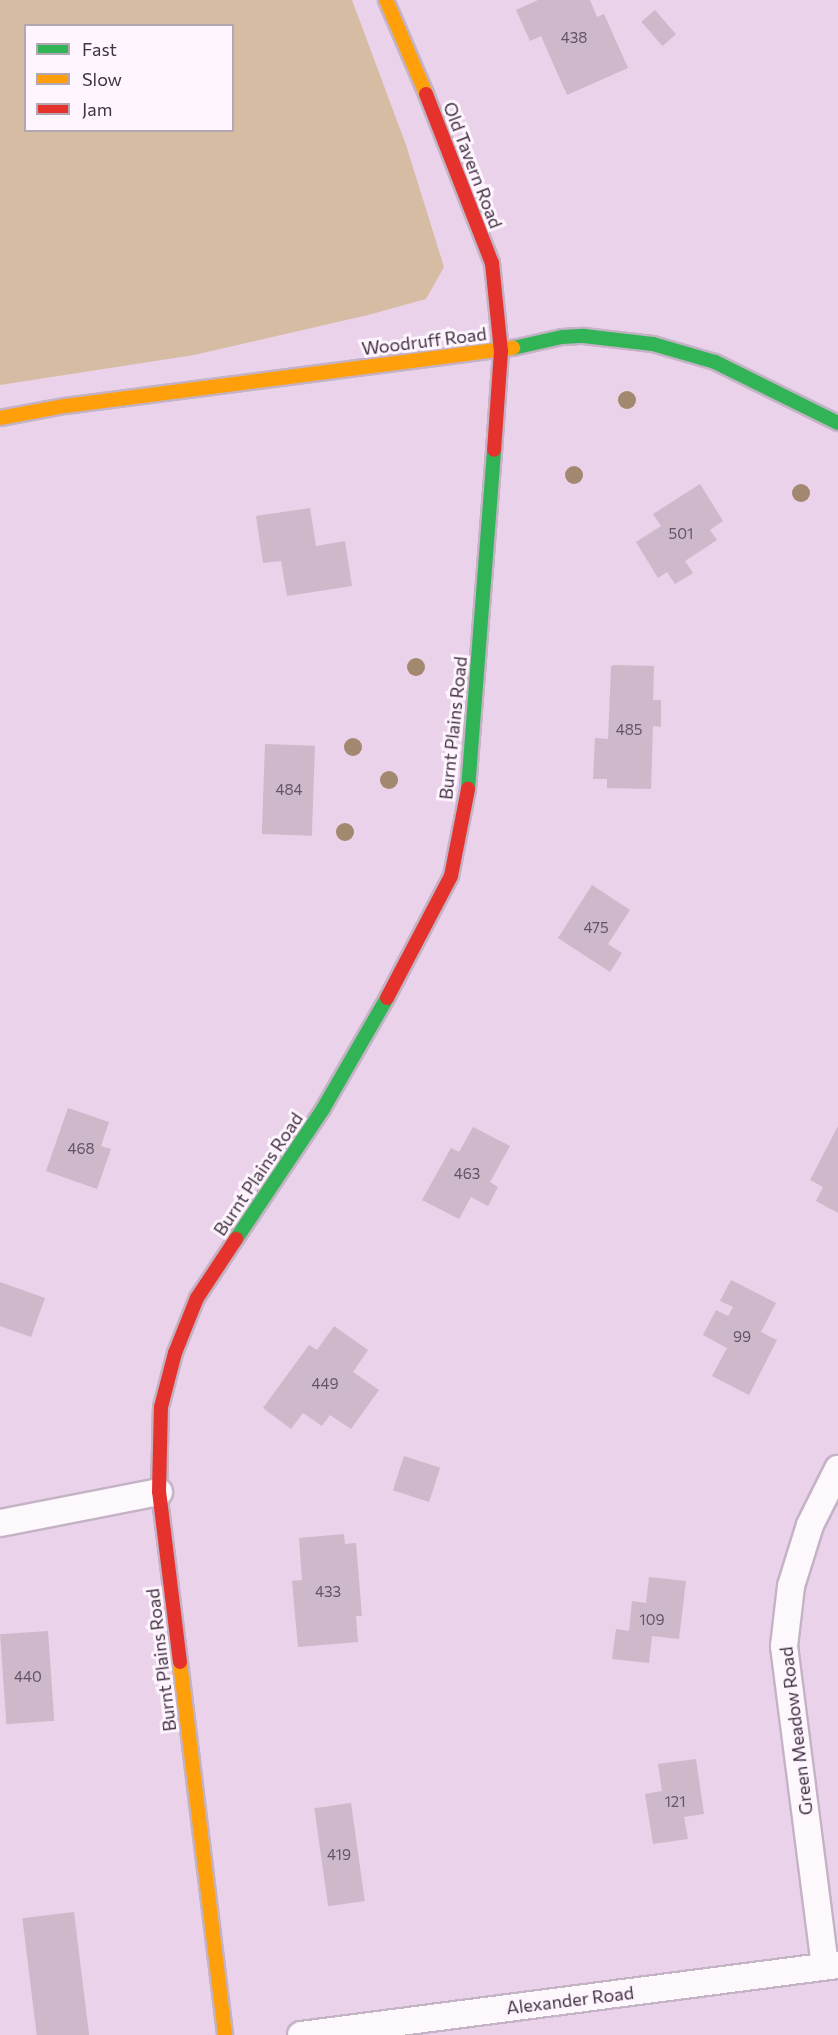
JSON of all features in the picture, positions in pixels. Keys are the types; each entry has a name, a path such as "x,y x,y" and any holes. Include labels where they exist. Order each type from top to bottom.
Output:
{"main road":[{"name":"Old Tavern Road","path":"386,0 450,152 492,263 501,351"},
{"name":"Woodruff Road","path":"0,418 65,406 419,358 501,351 562,337 584,336 653,344 715,362 838,423"},
{"name":"Burnt Plains Road","path":"225,2035 159,1492 161,1407 175,1353 197,1298 323,1109 403,970 451,876 470,777 501,351"}],"street":[{"name":"Green Meadow Road","path":"832,1966 784,1646 795,1576 810,1526 838,1469"},
{"path":"0,1523 159,1492"},
{"name":"Alexander Road","path":"301,2035 832,1966"}],"shaded area":[{"path":"0,0 352,0 406,145 444,267 426,299 368,315 194,355 0,385"}],"building":[{"path":"538,0 590,0 597,17 604,14 628,68 567,95 541,36 530,41 516,10"},
{"path":"655,10 676,34 662,46 641,22"},
{"path":"700,484 723,521 710,530 717,540 685,561 693,573 675,584 667,572 658,578 636,542 661,526 653,514"},
{"path":"310,508 316,546 345,541 352,586 287,596 281,561 263,563 256,516"},
{"path":"613,665 654,666 653,700 661,700 661,727 653,726 651,789 607,788 607,779 593,779 595,738 608,739 611,667"},
{"path":"265,744 315,746 312,836 262,834"},
{"path":"592,885 630,910 608,944 622,953 610,972 558,938"},
{"path":"68,1108 109,1122 101,1146 111,1149 97,1189 46,1171"},
{"path":"838,1126 838,1213 816,1201 823,1187 810,1180"},
{"path":"473,1127 510,1146 490,1182 498,1187 488,1206 471,1197 459,1219 422,1200 451,1148 459,1152"},
{"path":"731,1280 776,1303 761,1332 777,1340 749,1395 712,1376 727,1348 703,1335 716,1310 728,1316 733,1307 720,1301"},
{"path":"0,1282 45,1298 31,1337 0,1326"},
{"path":"334,1326 368,1350 353,1372 379,1390 351,1429 330,1415 322,1426 303,1413 291,1429 263,1408 309,1345 317,1350"},
{"path":"404,1456 440,1468 429,1502 393,1490"},
{"path":"344,1534 345,1544 356,1543 362,1616 356,1616 358,1642 298,1647 292,1581 302,1580 299,1538"},
{"path":"649,1577 686,1581 679,1639 652,1636 649,1663 612,1659 616,1629 629,1631 632,1601 646,1603"},
{"path":"48,1631 54,1721 6,1724 0,1634"},
{"path":"696,1759 704,1814 684,1817 688,1839 653,1844 645,1794 662,1791 658,1764"},
{"path":"351,1803 365,1901 328,1906 314,1808"},
{"path":"74,1912 89,2035 37,2035 22,1918"}],"traffic: fast":[{"path":"513,348 562,337 584,336 653,344 715,362 838,423"},
{"path":"468,789 494,450"},
{"path":"236,1239 323,1109 387,998"}],"traffic: slow":[{"path":"386,0 426,94"},
{"path":"0,418 65,406 513,348"},
{"path":"180,1662 225,2035"}],"traffic: jam":[{"path":"426,94 492,263 501,351 494,450"},
{"path":"387,998 451,876 468,789"},
{"path":"180,1662 159,1492 161,1407 175,1353 197,1298 236,1239"}]}
